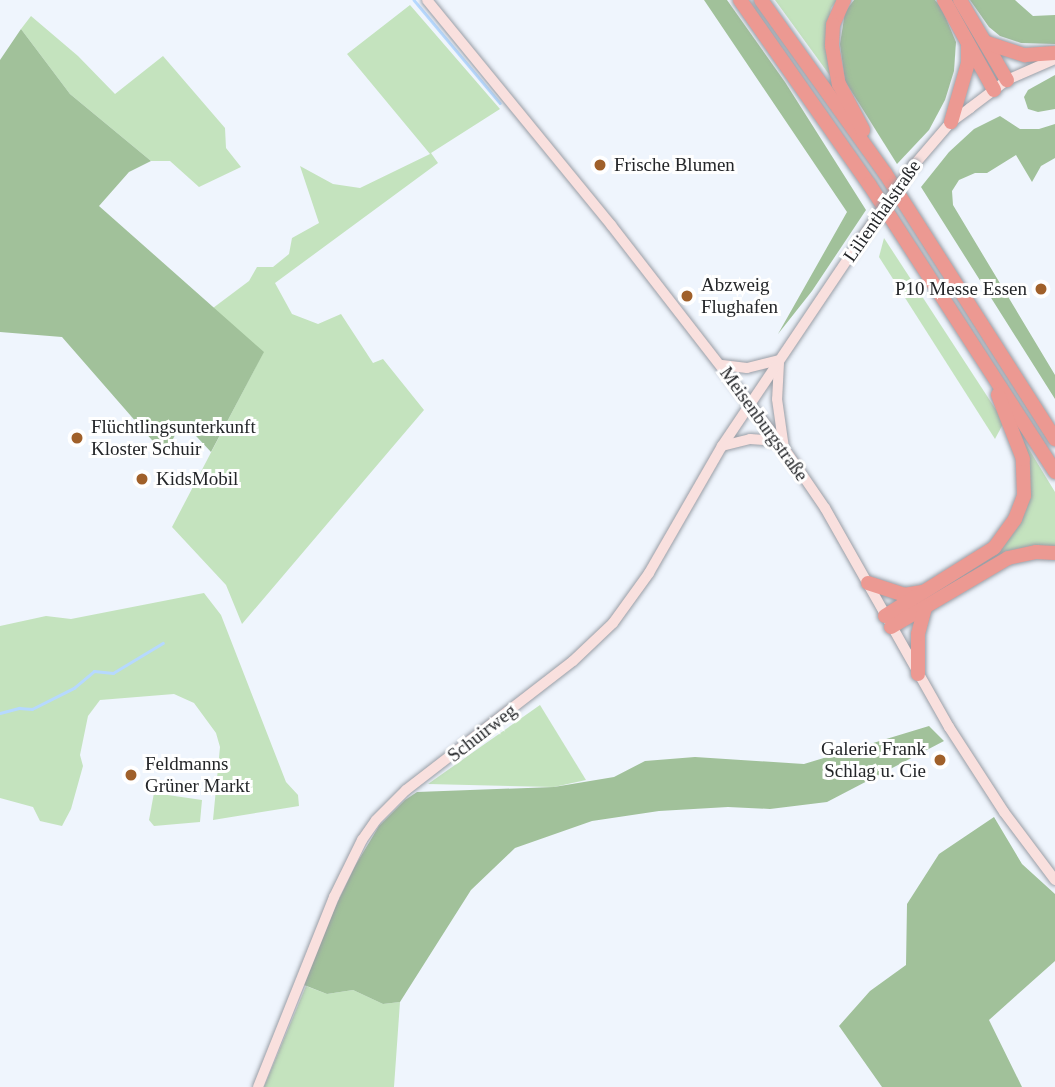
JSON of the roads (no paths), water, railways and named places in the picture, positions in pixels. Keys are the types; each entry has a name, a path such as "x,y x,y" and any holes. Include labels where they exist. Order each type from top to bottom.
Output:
{"highway":[{"path":"740,0 869,184 1055,472"},
{"path":"761,0 885,173 1055,439"},
{"path":"844,0 833,25 832,46 839,84 885,173"},
{"path":"944,0 994,90"},
{"path":"960,0 1007,80"},
{"path":"951,122 968,63 968,41"},
{"path":"987,43 1025,55 1055,54"},
{"path":"888,621 925,591 994,548 1015,519 1024,496 1023,459 1018,442 978,353"},
{"path":"888,621 925,607 1008,558 1036,552 1055,553"},
{"path":"868,583 904,595 925,591"},
{"path":"918,674 918,634 925,607"}],"main road":[{"name":"Meisenburgstraße","path":"427,0 722,365 781,445 825,508 972,765 1055,880"},
{"name":"Lilienthalstraße","path":"749,404 914,165 951,122 1007,80 1055,59"},
{"path":"722,365 747,368 779,360 776,399 781,445 750,439 722,446"},
{"name":"Schuirweg","path":"258,1087 334,897 376,820 406,790 461,750 600,638 649,573 749,404"}],"waterway":[{"path":"414,0 500,103"},
{"path":"0,713 19,708 32,709 74,688 94,671 113,673 163,643"}],"place":[{"name":"Frische Blumen","path":"600,165"},
{"name":"P10 Messe Essen","path":"1041,289"},
{"name":"Abzweig Flughafen","path":"687,296"},
{"name":"Flüchtlingsunterkunft Kloster Schuir","path":"77,438"},
{"name":"KidsMobil","path":"142,479"},
{"name":"Galerie Frank Schlag u. Cie","path":"940,760"},
{"name":"Feldmanns Grüner Markt","path":"131,775"}]}
